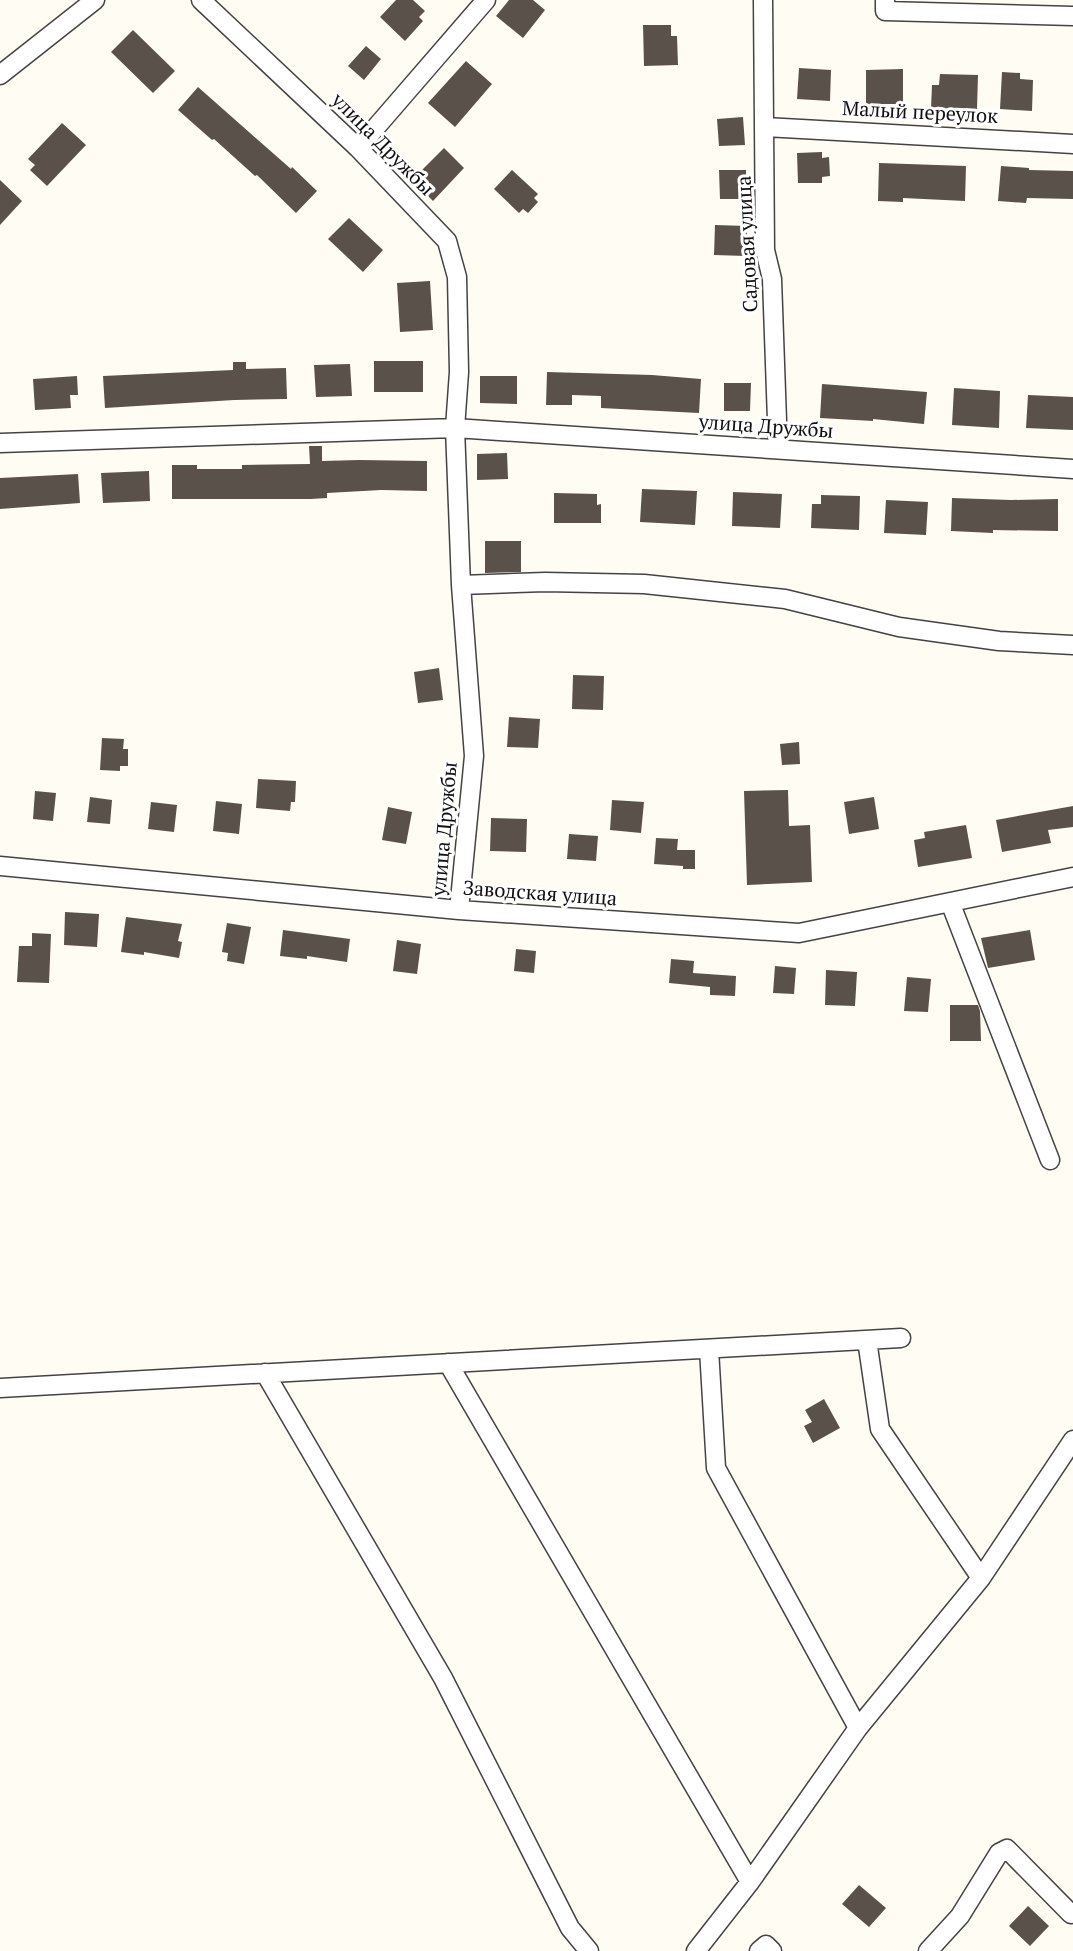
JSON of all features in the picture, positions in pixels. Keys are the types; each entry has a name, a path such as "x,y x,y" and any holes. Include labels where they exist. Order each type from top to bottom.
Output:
{"street":[{"path":"0,75 94,0"},
{"name":"улица Дружбы","path":"201,0 358,147 447,241 457,277 459,372 455,428 461,585 474,756 459,910"},
{"path":"358,147 486,0"},
{"name":"Садовая улица","path":"763,0 765,250 772,279 778,449"},
{"path":"885,0 885,11 1073,16"},
{"name":"Малый переулок","path":"765,127 1073,144"},
{"name":"улица Дружбы","path":"0,443 455,428 1073,469"},
{"path":"461,585 545,582 654,585 785,599 910,629 999,641 1073,645"},
{"name":"Заводская улица","path":"0,866 459,910 799,933 1073,877"},
{"path":"950,902 1050,1160"},
{"path":"0,1388 901,1338"},
{"path":"867,1340 880,1429 981,1578"},
{"path":"709,1349 716,1468 858,1728"},
{"path":"448,1363 750,1882"},
{"path":"265,1373 443,1678 570,1929 589,1951"},
{"path":"696,1951 750,1882 858,1728 981,1578 1073,1440"},
{"path":"928,1951 960,1916 999,1853 1007,1849 1071,1914"},
{"path":"759,1951 766,1945 772,1951"}],"building":[{"path":"396,0 413,0 425,11 419,17 423,21 405,41 380,17"},
{"path":"509,0 533,0 545,10 523,38 496,16"},
{"path":"643,25 671,25 671,36 677,36 678,65 644,66"},
{"path":"133,30 175,71 153,93 111,52"},
{"path":"366,46 381,59 364,80 348,66"},
{"path":"466,61 492,84 455,127 428,103"},
{"path":"799,68 831,70 830,101 797,99"},
{"path":"903,69 903,104 866,104 866,70"},
{"path":"1002,72 1020,73 1020,79 1033,80 1032,111 1000,109"},
{"path":"940,74 978,75 977,109 931,108 932,85 939,85"},
{"path":"198,87 317,191 296,213 257,175 255,176 178,110"},
{"path":"743,117 745,145 719,146 717,119"},
{"path":"62,123 86,145 47,186 30,170 35,165 28,159"},
{"path":"444,148 464,168 433,201 412,180"},
{"path":"822,152 822,158 829,157 830,176 822,177 822,183 798,183 797,153"},
{"path":"879,163 966,166 965,201 903,198 903,202 878,201"},
{"path":"1001,166 1029,168 1029,170 1073,171 1073,199 1027,198 1026,203 998,201"},
{"path":"512,170 538,194 534,198 538,202 528,213 523,209 519,213 494,189"},
{"path":"719,170 746,170 746,199 720,199"},
{"path":"0,180 22,201 0,225"},
{"path":"349,218 383,250 363,272 328,239"},
{"path":"715,225 747,226 746,256 714,255"},
{"path":"430,281 433,330 400,332 397,283"},
{"path":"374,361 423,361 423,392 374,392"},
{"path":"233,362 246,362 246,369 286,368 287,399 105,408 103,376 233,370"},
{"path":"350,364 352,396 316,397 314,365"},
{"path":"547,372 701,379 699,413 601,408 601,396 572,395 572,405 546,405"},
{"path":"77,376 78,395 70,395 71,408 35,410 33,379"},
{"path":"480,376 517,376 517,404 480,403"},
{"path":"724,383 751,383 750,411 724,411"},
{"path":"822,384 927,392 924,424 873,419 873,421 820,418"},
{"path":"954,388 1000,391 999,428 952,425"},
{"path":"1028,395 1073,397 1073,430 1026,428"},
{"path":"309,446 322,446 322,461 427,461 427,491 381,490 327,493 327,498 311,499 172,499 172,465 197,465 197,469 242,469 242,465 310,464"},
{"path":"507,453 508,479 477,480 477,454"},
{"path":"149,471 150,501 103,503 101,473"},
{"path":"78,474 80,503 0,509 0,478"},
{"path":"642,489 697,491 695,525 640,522"},
{"path":"733,492 782,494 780,528 732,526"},
{"path":"554,493 597,494 597,505 601,504 601,523 554,523"},
{"path":"821,495 860,496 859,530 811,528 812,504 821,504"},
{"path":"952,498 1058,499 1058,531 993,530 993,533 951,531"},
{"path":"886,500 928,502 926,535 884,533"},
{"path":"485,541 521,541 521,572 485,573"},
{"path":"439,668 443,700 418,703 414,672"},
{"path":"573,675 604,676 603,710 572,709"},
{"path":"509,717 540,719 538,748 507,747"},
{"path":"102,738 124,739 123,749 128,749 128,766 120,766 120,771 100,770"},
{"path":"799,742 800,764 782,765 780,744"},
{"path":"258,779 296,781 295,802 291,802 290,811 256,808"},
{"path":"788,790 789,826 810,825 812,882 747,885 744,791"},
{"path":"35,791 56,793 53,821 33,819"},
{"path":"90,797 112,800 110,824 87,822"},
{"path":"874,797 879,829 849,834 844,802"},
{"path":"612,800 644,802 641,833 610,830"},
{"path":"216,801 242,804 239,834 213,831"},
{"path":"151,802 177,805 174,832 148,829"},
{"path":"1073,806 1073,827 1048,830 1051,843 1002,852 996,820"},
{"path":"388,807 412,812 406,844 382,840"},
{"path":"491,818 527,819 526,852 490,851"},
{"path":"966,825 972,858 918,867 914,840 925,838 924,832"},
{"path":"569,834 598,836 596,861 567,859"},
{"path":"656,838 678,839 677,850 695,850 695,869 654,864"},
{"path":"65,912 99,914 97,947 64,945"},
{"path":"126,917 182,924 178,941 182,942 179,958 144,952 144,955 121,952"},
{"path":"227,923 251,927 244,964 227,961 228,953 222,952"},
{"path":"283,930 350,939 347,962 307,956 307,959 280,956"},
{"path":"1030,930 1035,960 988,968 981,938"},
{"path":"32,933 51,934 49,983 17,982 19,946 32,946"},
{"path":"397,940 421,944 417,974 393,971"},
{"path":"516,949 536,951 534,973 514,971"},
{"path":"671,959 694,961 693,973 736,976 735,996 710,995 710,987 669,983"},
{"path":"775,966 796,968 794,994 773,993"},
{"path":"826,970 857,972 855,1006 825,1005"},
{"path":"907,977 931,979 928,1012 904,1011"},
{"path":"950,1005 978,1005 981,1041 950,1041"},
{"path":"824,1399 840,1428 813,1443 804,1426 812,1422 805,1410"},
{"path":"859,1885 886,1908 869,1927 842,1904"},
{"path":"1028,1906 1049,1926 1030,1946 1009,1926"}]}
